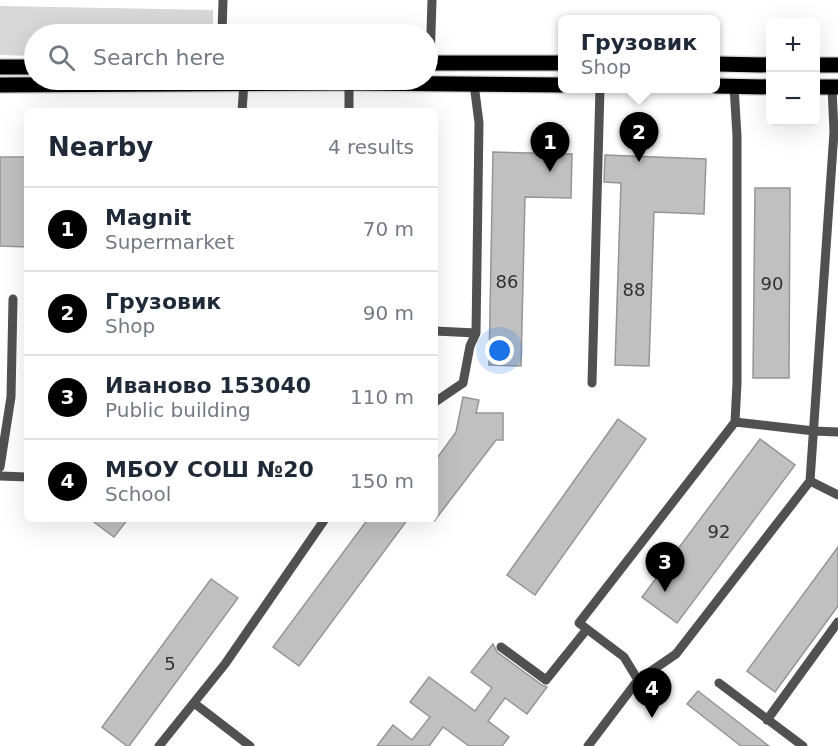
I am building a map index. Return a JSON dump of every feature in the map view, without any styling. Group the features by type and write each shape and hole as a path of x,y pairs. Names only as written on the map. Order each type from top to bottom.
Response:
{"main road":[{"path":"438,63 558,63"},
{"path":"474,84 475,63"},
{"path":"720,64 766,64"},
{"path":"820,65 838,65"},
{"path":"0,67 24,67"},
{"path":"438,83 558,85"},
{"path":"0,85 24,85"},
{"path":"720,86 766,87"}],"lane":[{"path":"222,24 223,0"},
{"path":"431,24 432,0"},
{"path":"438,400 463,383 470,346 476,333 479,123 474,84"},
{"path":"638,680 624,657 579,623 735,422 737,171 734,86"},
{"path":"588,746 638,680 676,654 810,481 834,132 835,87"},
{"path":"242,108 244,90"},
{"path":"349,90 349,108"},
{"path":"592,383 600,93"},
{"path":"0,467 11,397 13,299"},
{"path":"438,331 476,333"},
{"path":"0,396 11,397"},
{"path":"735,422 838,432"},
{"path":"0,476 24,477"},
{"path":"810,481 838,495"},
{"path":"159,746 225,664 323,522"},
{"path":"767,720 838,622"},
{"path":"501,647 546,680 587,629"},
{"path":"719,684 803,746"},
{"path":"194,703 250,746"}],"shaded area":[{"path":"0,6 213,10 213,24 24,24 24,56 0,55"}],"building":[{"path":"493,152 572,154 571,198 525,197 521,366 489,365"},
{"path":"605,155 706,159 704,214 654,212 649,366 615,365 621,183 604,182"},
{"path":"0,157 24,157 24,247 0,246"},
{"path":"755,188 790,188 789,378 753,378"},
{"path":"463,397 479,400 476,413 503,413 503,440 496,440 438,516 438,457 456,432"},
{"path":"618,419 646,439 535,595 507,575"},
{"path":"760,439 795,465 677,623 642,597"},
{"path":"94,522 126,522 114,537"},
{"path":"366,522 406,522 299,666 273,647"},
{"path":"838,547 838,606 775,692 747,671"},
{"path":"211,579 238,598 127,746 102,727"},
{"path":"493,644 497,652 547,687 527,714 505,698 488,721 509,737 502,746 469,746 443,727 429,746 377,746 393,725 412,740 430,717 410,702 429,677 475,711 492,688 471,672"},
{"path":"698,691 769,746 741,746 687,704"}],"place":[{"name":"Грузовик","path":"639,162"},
{"name":"Magnit","path":"550,172"},
{"name":"Иваново 153040","path":"665,592"},
{"name":"МБОУ СОШ №20","path":"652,718"}]}
